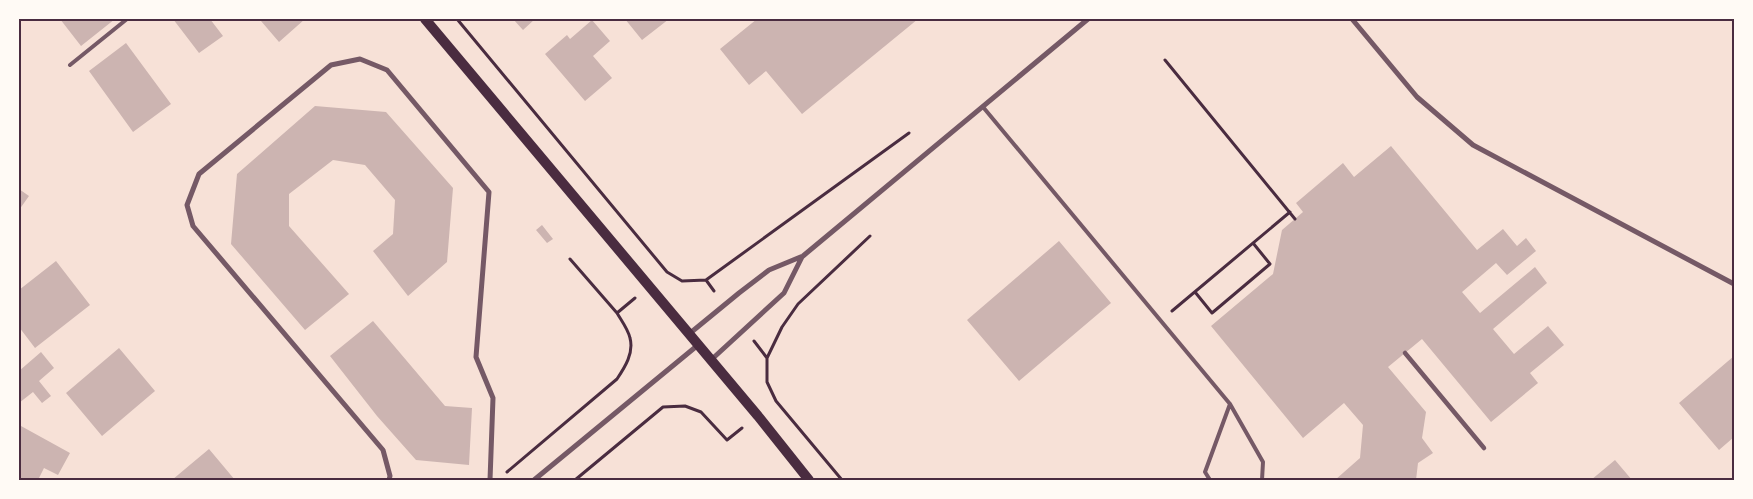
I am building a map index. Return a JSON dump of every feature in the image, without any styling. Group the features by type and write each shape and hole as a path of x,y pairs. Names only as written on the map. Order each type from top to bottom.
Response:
{"main road":[{"path":"425,19 758,416 809,480"}],"street":[{"path":"689,334 769,270 803,256 1088,19"},
{"path":"1352,19 1417,97 1473,145 1734,284"},
{"path":"389,480 390,476 383,450 193,226 187,205 199,174 331,65 360,59 387,70 489,192 476,357 493,398 490,480"},
{"path":"711,360 784,293 803,256"},
{"path":"534,480 698,345"},
{"path":"1405,353 1484,448"}],"lane":[{"path":"70,65 127,19"},
{"path":"983,107 1230,404 1263,462 1262,480"},
{"path":"1210,480 1205,472 1230,404"}],"path":[{"path":"457,19 667,272 682,281 706,280 909,133"},
{"path":"1165,60 1295,219"},
{"path":"1160,321 1290,212"},
{"path":"842,480 776,401 768,382 767,358 782,327 798,304 870,236"},
{"path":"1195,292 1212,313 1270,264 1253,243"},
{"path":"504,474 617,378 626,365 630,350 630,337 616,313 570,259"},
{"path":"616,313 667,272"},
{"path":"706,280 725,305"},
{"path":"745,330 767,358"},
{"path":"575,480 663,407 685,406 701,412 727,440 776,401"}],"building":[{"path":"60,19 115,19 81,46"},
{"path":"173,19 210,19 223,36 199,53"},
{"path":"263,19 305,19 279,42 261,21"},
{"path":"513,19 535,19 523,30"},
{"path":"625,19 669,19 642,40"},
{"path":"757,19 918,19 802,114 766,71 749,85 720,49"},
{"path":"592,20 610,41 593,56 612,78 585,101 545,54 567,35 570,39"},
{"path":"126,43 171,104 133,132 89,71"},
{"path":"315,106 386,112 453,188 447,262 408,296 373,251 393,234 395,200 365,165 333,160 289,194 289,226 349,294 305,330 231,244 237,174"},
{"path":"1391,146 1477,250 1503,229 1517,246 1526,238 1536,251 1507,275 1496,263 1462,292 1480,313 1535,267 1547,283 1493,329 1514,354 1548,326 1564,345 1530,373 1538,383 1491,422 1422,339 1388,367 1426,412 1422,438 1433,453 1418,463 1416,480 1335,480 1360,458 1363,425 1344,403 1303,438 1211,326 1273,274 1282,230 1303,212 1296,203 1343,163 1354,177"},
{"path":"19,189 29,196 19,210"},
{"path":"542,225 553,239 547,243 536,230"},
{"path":"1059,241 1111,303 1019,381 967,320"},
{"path":"56,261 90,305 35,348 19,327 19,290"},
{"path":"373,321 445,406 472,408 469,465 416,460 377,416 330,356"},
{"path":"119,348 155,391 102,436 66,393"},
{"path":"41,352 54,368 39,381 51,396 42,403 33,392 19,403 19,378 21,376 19,371"},
{"path":"1734,356 1734,437 1719,450 1679,403"},
{"path":"21,426 70,453 58,475 44,468 38,480 19,480 19,431"},
{"path":"209,449 235,480 172,480 191,464"},
{"path":"1615,460 1632,480 1591,480"}]}
